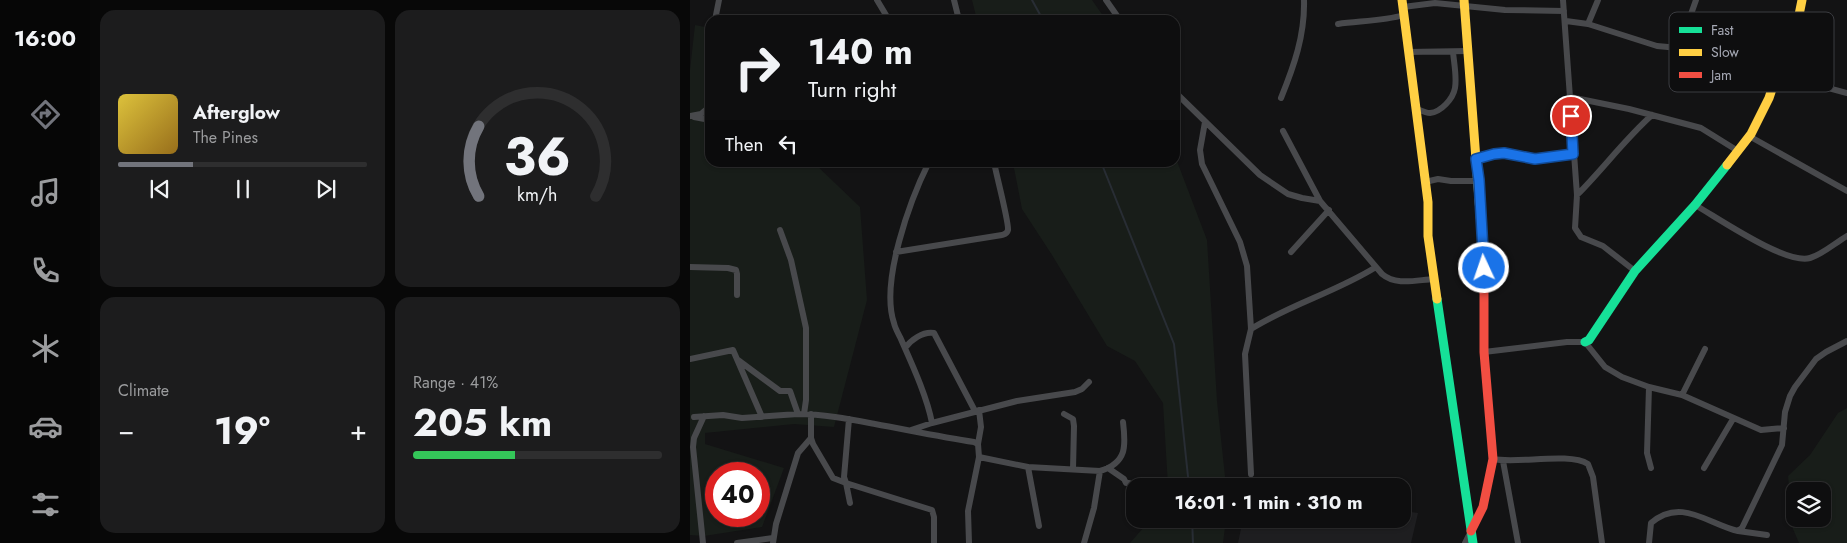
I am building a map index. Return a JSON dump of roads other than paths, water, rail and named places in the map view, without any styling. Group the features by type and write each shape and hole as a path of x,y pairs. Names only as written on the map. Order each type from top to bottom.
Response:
{"street":[{"path":"716,15 719,0"},
{"path":"877,0 886,15"},
{"path":"954,0 958,15"},
{"path":"1106,0 1116,15"},
{"path":"1281,98 1292,71 1303,34 1304,0"},
{"path":"1564,0 1577,195 1575,228 1578,234 1603,246 1635,271"},
{"path":"1588,24 1598,0"},
{"path":"1692,12 1696,0"},
{"path":"1338,24 1362,20 1389,19 1403,8 1435,3 1465,4 1505,10 1564,11"},
{"path":"1464,543 1484,507 1493,459 1484,352 1484,280 1479,180 1465,4"},
{"path":"1403,8 1428,202 1428,236 1473,543"},
{"path":"1566,21 1588,24 1657,46 1669,47"},
{"path":"1408,52 1468,51"},
{"path":"1415,108 1428,113 1433,112 1446,104 1452,97 1455,89 1453,52"},
{"path":"1834,89 1847,93"},
{"path":"1484,352 1567,342 1585,342 1589,340 1635,271 1695,205 1749,136 1766,105 1771,92"},
{"path":"1180,97 1260,175 1274,186 1288,194 1320,201"},
{"path":"1570,97 1630,108 1701,128 1738,151"},
{"path":"692,117 705,111"},
{"path":"1577,195 1652,115"},
{"path":"692,117 705,119"},
{"path":"1205,122 1200,141 1200,156 1215,193 1242,248 1247,266 1251,330 1244,354 1251,474"},
{"path":"1283,131 1320,201 1386,278 1398,282 1434,279"},
{"path":"1749,136 1847,191"},
{"path":"1476,159 1504,153 1535,159 1573,154"},
{"path":"927,167 912,202 896,252 891,312 894,324 921,388 932,423"},
{"path":"896,252 1006,233 1008,229 995,167"},
{"path":"1425,182 1438,179 1451,181 1479,180"},
{"path":"1695,205 1761,244 1795,258 1809,258 1847,236"},
{"path":"1292,252 1329,210"},
{"path":"780,230 791,260 806,328 806,400 804,414"},
{"path":"690,267 736,270 737,295"},
{"path":"1251,330 1290,307 1342,286 1376,267"},
{"path":"905,348 913,339 930,332 934,333 977,410 981,424 978,444 979,456 968,511 969,543"},
{"path":"1738,531 1745,523 1782,445 1785,412 1790,396 1816,359 1847,341"},
{"path":"1585,342 1611,372 1649,387 1682,395 1761,430 1784,428"},
{"path":"1682,395 1705,349"},
{"path":"690,359 731,350 735,352 762,417"},
{"path":"738,360 780,392 790,391 804,414 811,438 833,478 932,510 934,517 934,543"},
{"path":"910,430 977,410 1017,401 1075,392 1082,390 1089,382"},
{"path":"1649,387 1646,453 1651,468"},
{"path":"694,417 723,415 742,418 804,414 849,419 978,444"},
{"path":"1064,414 1073,420 1074,426 1073,469"},
{"path":"703,543 693,447 694,438 704,416"},
{"path":"849,419 844,477 850,503"},
{"path":"1704,468 1733,419"},
{"path":"979,456 1028,467 1100,471 1116,464 1124,452 1123,422"},
{"path":"737,543 773,540 787,485 798,453 811,438"},
{"path":"1493,459 1503,461 1564,460 1581,461 1588,464 1593,477 1602,543"},
{"path":"1503,461 1518,543"},
{"path":"1028,467 1039,526"},
{"path":"1108,468 1124,479 1126,483"},
{"path":"1084,543 1094,508 1100,471"},
{"path":"1649,543 1651,523 1661,516 1671,513 1690,512 1738,531 1766,535"}],"waterway":[{"path":"1032,0 1040,15"},
{"path":"1103,167 1174,344 1188,478"},
{"path":"1192,528 1193,543"}]}
